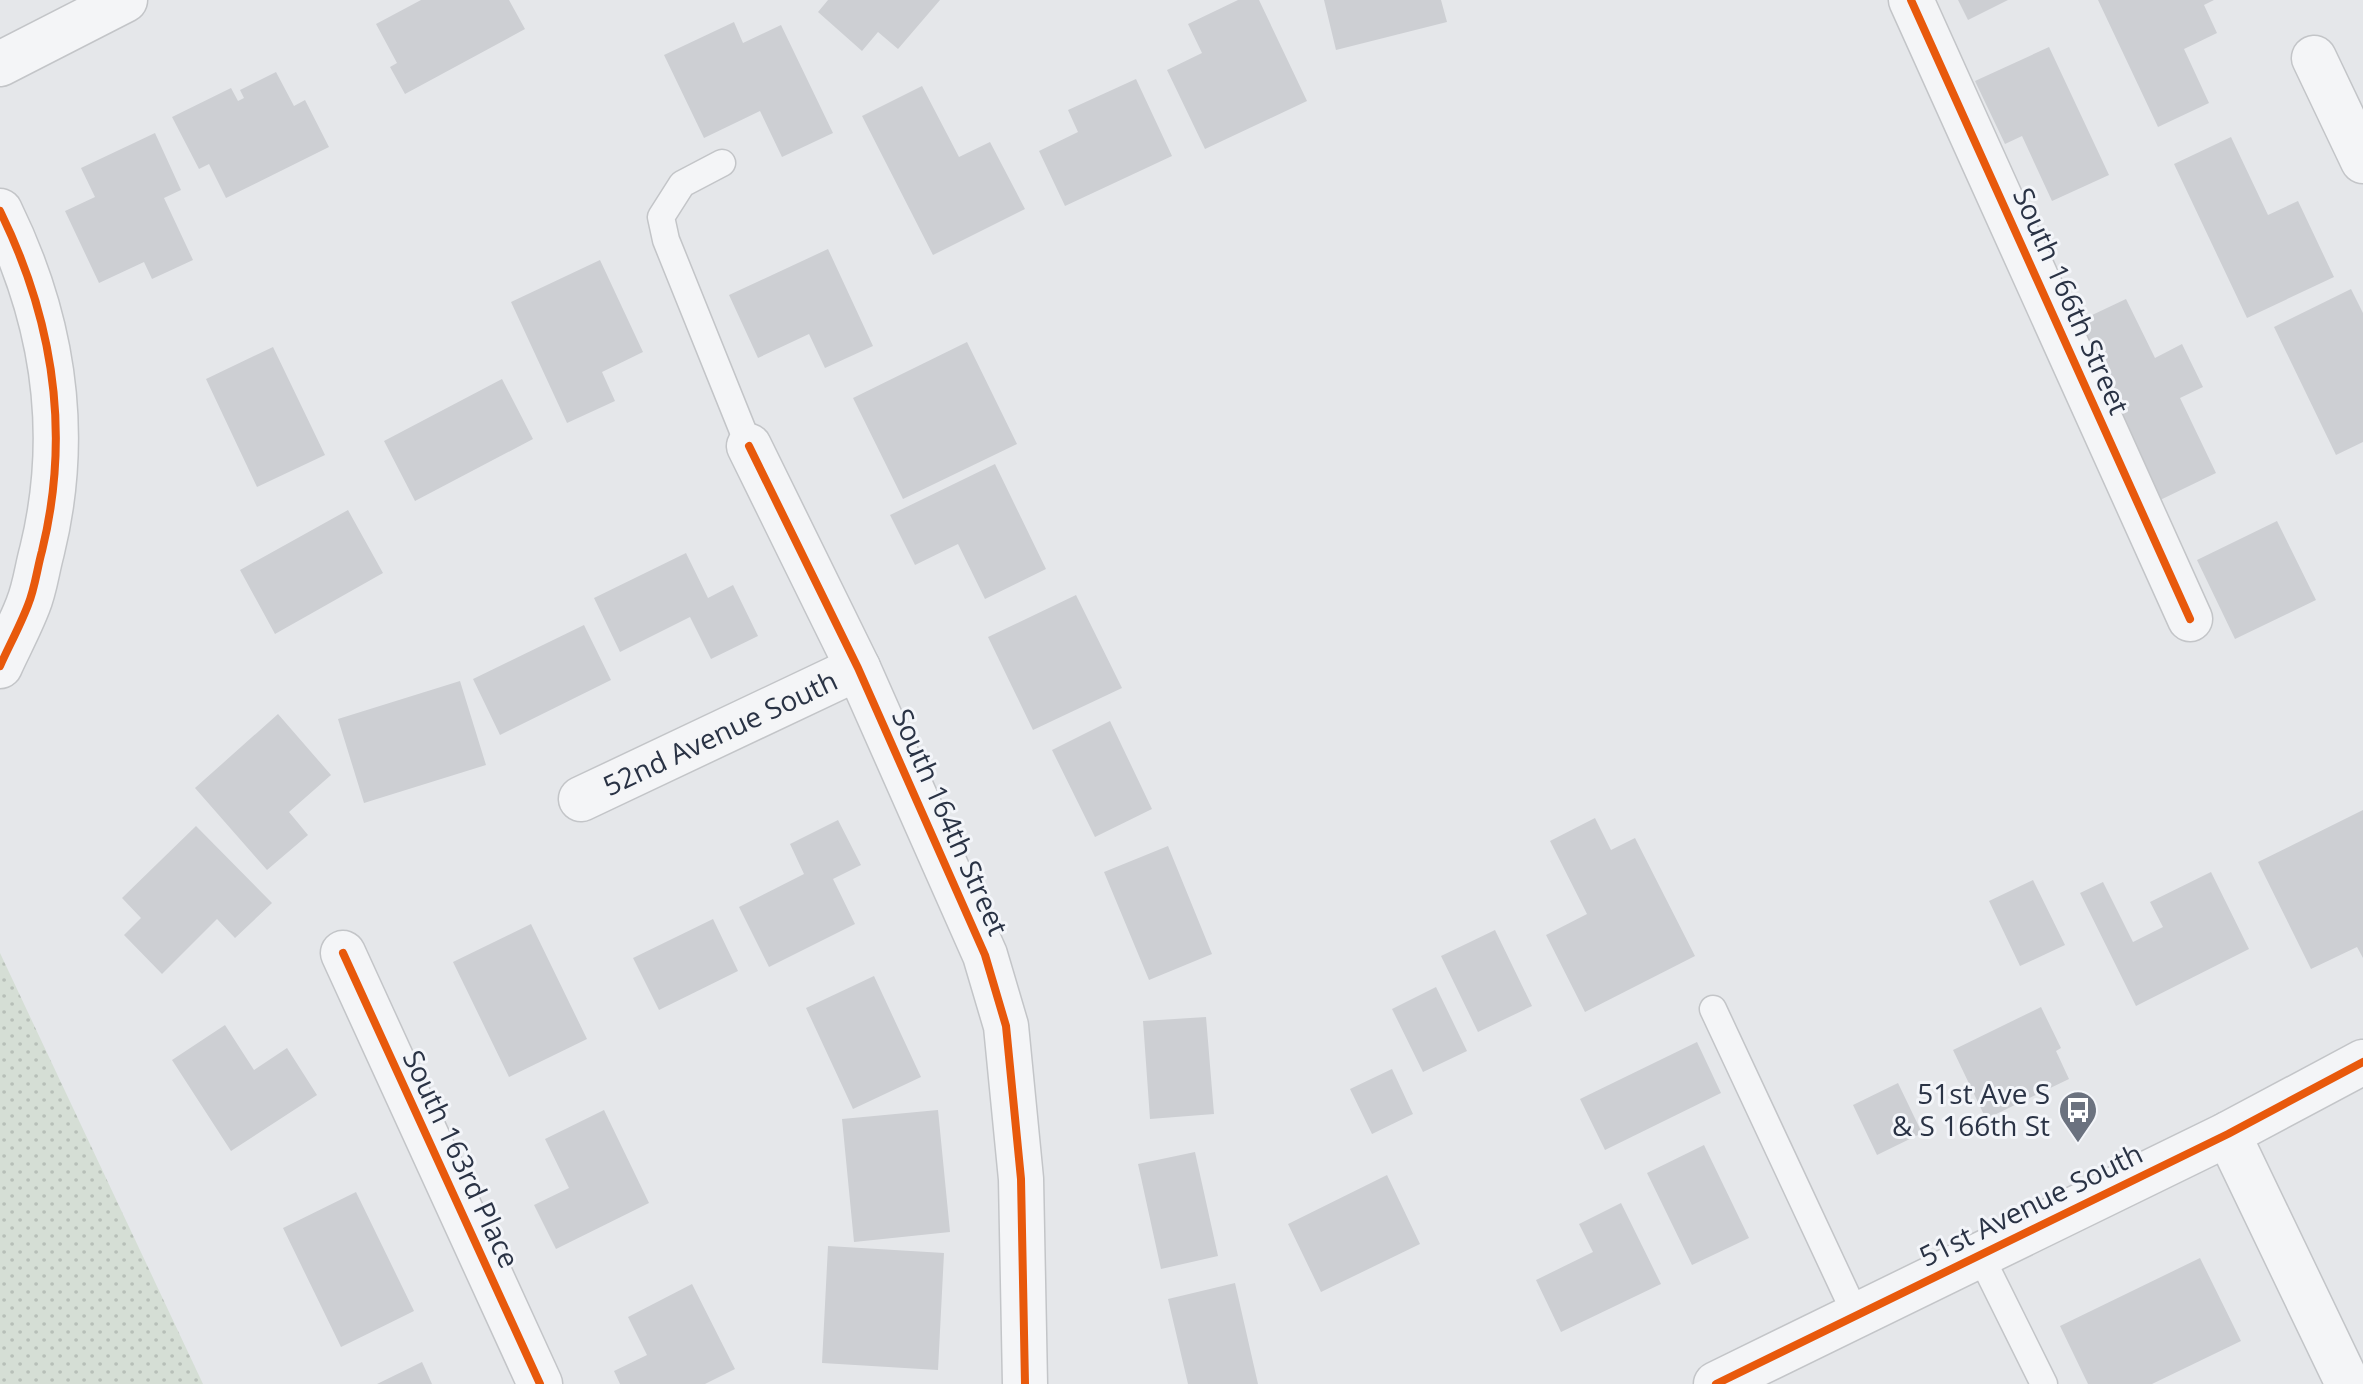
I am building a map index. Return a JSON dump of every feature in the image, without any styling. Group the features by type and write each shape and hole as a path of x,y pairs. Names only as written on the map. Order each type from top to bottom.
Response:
{"street":[{"path":"0,64 125,0"},
{"name":"South 166th Street","path":"1911,0 2190,619"},
{"path":"2314,58 2363,161"},
{"path":"0,211 26,264 38,306 57,410 50,518 29,602 0,666"},
{"name":"South 164th Street","path":"749,446 858,668 985,955 1006,1026 1021,1179 1025,1384"},
{"name":"52nd Avenue South","path":"581,799 858,668"},
{"name":"South 163rd Place","path":"343,953 540,1384"},
{"name":"51st Avenue South","path":"1716,1384 2228,1134 2363,1062"},
{"path":"2228,1134 2348,1384"}],"lane":[{"path":"722,163 682,184 661,217 666,240 749,446"},
{"path":"1713,1009 1856,1315"},
{"path":"1980,1255 2044,1384"}],"shaded area":[{"path":"0,953 203,1384 0,1384"}],"building":[{"path":"421,0 509,0 525,29 405,94 390,67 397,63 376,24"},
{"path":"828,0 940,0 898,49 878,32 862,51 818,12"},
{"path":"1238,0 1259,0 1307,101 1205,149 1167,70 1202,53 1188,24"},
{"path":"1324,0 1441,0 1447,22 1336,50"},
{"path":"1958,0 2008,0 1968,20"},
{"path":"2098,0 2214,0 2204,5 2217,33 2184,49 2209,103 2158,127"},
{"path":"734,22 743,43 781,25 833,133 782,157 760,111 704,138 664,55"},
{"path":"2049,47 2109,175 2052,201 2022,136 2005,144 1975,81"},
{"path":"276,72 294,106 305,100 329,147 226,198 209,164 199,169 172,117 231,88 238,101 244,98 240,90"},
{"path":"1136,79 1172,156 1065,206 1039,151 1078,132 1068,110"},
{"path":"922,86 959,157 990,142 1025,209 933,255 862,116"},
{"path":"155,133 181,190 164,198 193,260 152,279 144,262 99,283 65,211 95,197 81,168"},
{"path":"2231,137 2268,215 2298,201 2334,277 2247,318 2174,164"},
{"path":"828,249 873,346 825,368 809,334 758,358 729,295"},
{"path":"600,260 643,352 602,372 615,401 567,423 511,302"},
{"path":"2351,289 2363,313 2363,442 2336,455 2274,327"},
{"path":"2126,299 2155,358 2182,344 2203,387 2180,398 2216,473 2156,502 2071,325"},
{"path":"967,342 1017,444 903,499 853,398"},
{"path":"273,347 325,455 257,487 206,379"},
{"path":"502,379 533,439 415,501 384,441"},
{"path":"995,464 1046,569 985,599 958,544 915,565 890,515"},
{"path":"348,510 383,573 275,634 240,570"},
{"path":"2277,521 2316,600 2235,639 2197,560"},
{"path":"686,553 708,598 733,585 758,636 711,659 690,617 620,652 594,598"},
{"path":"1076,595 1122,688 1033,730 988,637"},
{"path":"584,625 611,680 500,735 473,679"},
{"path":"460,681 486,765 364,803 338,719"},
{"path":"278,714 331,775 289,812 308,835 267,870 195,788"},
{"path":"1110,721 1152,809 1095,837 1052,750"},
{"path":"2363,810 2363,958 2357,947 2311,969 2258,862"},
{"path":"1595,818 1611,850 1635,838 1695,956 1585,1012 1546,935 1587,914 1550,841"},
{"path":"838,820 861,865 833,879 855,924 769,967 739,907 804,874 790,844"},
{"path":"196,826 272,903 235,938 217,919 162,974 124,935 141,918 122,898"},
{"path":"1168,846 1212,954 1149,980 1104,872"},
{"path":"2211,872 2249,949 2136,1006 2080,893 2103,882 2133,942 2163,927 2150,902"},
{"path":"2033,880 2065,945 2020,966 1989,901"},
{"path":"713,919 738,971 659,1010 633,958"},
{"path":"531,924 587,1039 509,1077 453,962"},
{"path":"1495,930 1532,1006 1478,1032 1441,956"},
{"path":"874,976 921,1077 853,1109 806,1008"},
{"path":"1436,987 1467,1051 1423,1072 1392,1009"},
{"path":"2041,1007 2061,1048 2056,1051 2069,1079 1986,1119 1953,1050"},
{"path":"1206,1017 1214,1114 1150,1119 1143,1021"},
{"path":"225,1025 254,1070 287,1048 317,1095 231,1151 172,1060"},
{"path":"1697,1042 1721,1093 1605,1150 1580,1099"},
{"path":"1392,1069 1413,1114 1372,1134 1350,1089"},
{"path":"1898,1083 1922,1133 1877,1155 1853,1105"},
{"path":"604,1110 649,1203 556,1249 534,1205 569,1188 545,1139"},
{"path":"938,1110 950,1232 854,1242 842,1119"},
{"path":"1704,1145 1749,1238 1692,1265 1647,1173"},
{"path":"1195,1152 1218,1256 1161,1269 1138,1164"},
{"path":"1387,1175 1420,1244 1321,1292 1288,1224"},
{"path":"356,1192 414,1311 341,1347 283,1228"},
{"path":"1621,1203 1661,1284 1561,1332 1536,1280 1593,1252 1579,1224"},
{"path":"828,1246 944,1253 938,1370 822,1363"},
{"path":"2200,1258 2241,1341 2152,1384 2088,1384 2060,1326"},
{"path":"1235,1283 1258,1384 1188,1384 1168,1299"},
{"path":"692,1284 735,1369 705,1384 620,1384 614,1371 647,1355 628,1317"},
{"path":"422,1362 432,1384 377,1384"}],"cycle path":[{"path":"1911,0 2190,619"},
{"path":"0,211 33,293 52,377 55,420 51,507 42,551 22,621 0,666"},
{"path":"749,446 858,668 985,955 1006,1026 1021,1179 1025,1384"},
{"path":"343,953 540,1384"},
{"path":"1716,1384 2228,1134 2363,1062"}],"place":[{"name":"51st Ave S & S 166th St","path":"2078,1144"}]}
